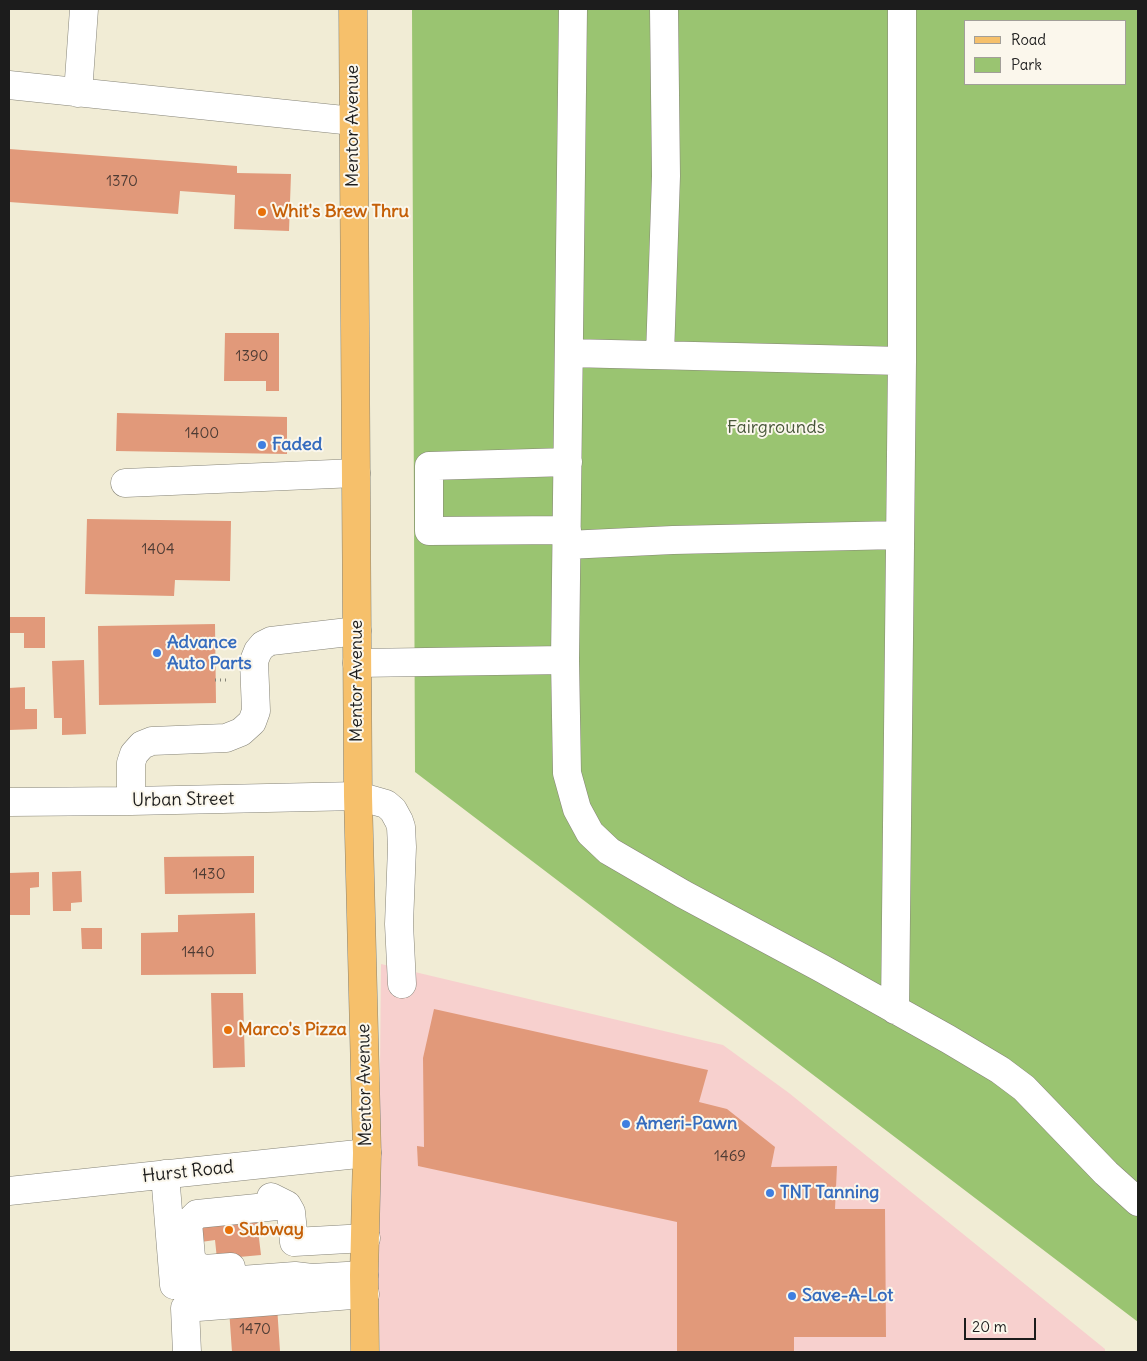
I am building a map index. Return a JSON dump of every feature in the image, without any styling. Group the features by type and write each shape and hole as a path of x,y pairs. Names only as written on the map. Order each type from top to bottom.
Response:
{"main road":[{"name":"Mentor Avenue","path":"352,9 358,796 367,1153 366,1238 360,1352"}],"street":[{"path":"78,93 84,9"},
{"path":"573,9 565,660 567,773 577,809 590,833 609,851 683,894 948,1039 985,1061 1024,1088 1106,1173 1138,1202"},
{"path":"660,355 666,176 664,9"},
{"path":"895,1010 902,361 902,9"},
{"path":"9,86 353,121"},
{"path":"569,353 902,361"},
{"path":"568,462 429,466 429,531 673,540 900,535"},
{"path":"124,483 356,473"},
{"path":"131,801 131,763 134,754 142,745 152,741 226,738 242,732 252,722 256,711 254,660 263,645 271,641 357,631"},
{"path":"357,663 565,660"},
{"name":"Urban Street","path":"9,802 358,796 386,804 393,810 400,821 402,847 399,924 402,984"},
{"path":"361,917 399,924"},
{"name":"Hurst Road","path":"9,1191 367,1153"},
{"path":"165,1174 174,1285 295,1276 364,1284"},
{"path":"168,1207 270,1196 287,1205 292,1212 295,1276"},
{"path":"287,1205 196,1214 188,1223 191,1257 196,1265 204,1269 246,1266 261,1271 284,1269 295,1276"},
{"path":"294,1242 366,1238"},
{"path":"187,1352 185,1308 364,1284"}],"shaded area":[{"path":"381,964 723,1045 789,1093 1105,1349 1105,1352 380,1352 378,1288"}],"green space":[{"name":"Fairgrounds","path":"412,9 1138,9 1138,1322 415,772"}],"building":[{"path":"9,149 237,166 237,173 291,174 289,231 234,229 235,195 180,191 178,214 9,202"},
{"path":"225,333 279,333 279,391 266,391 266,381 224,381"},
{"path":"117,413 287,417 287,454 116,451"},
{"path":"87,519 231,521 230,581 175,580 174,596 85,594"},
{"path":"9,617 45,617 45,648 24,648 24,633 9,633"},
{"name":"Advance Auto Parts","path":"215,624 216,703 99,705 98,626"},
{"path":"84,660 86,734 62,735 62,718 54,718 52,661"},
{"path":"25,687 25,709 37,709 37,729 9,730 9,688"},
{"path":"254,856 254,893 165,894 164,857"},
{"path":"81,871 82,902 71,903 71,911 53,911 52,872"},
{"path":"39,872 39,887 30,888 30,915 9,915 9,873"},
{"path":"255,913 256,974 141,975 141,933 178,932 178,915"},
{"path":"81,928 102,928 102,949 82,949"},
{"name":"Marco's Pizza","path":"211,993 243,993 245,1067 213,1068"},
{"path":"434,1009 708,1070 699,1102 727,1109 775,1147 771,1167 837,1166 835,1209 885,1209 886,1337 794,1337 794,1352 677,1352 677,1222 418,1166 417,1146 424,1147 423,1058"},
{"name":"Subway","path":"256,1213 261,1255 217,1259 215,1240 201,1242 198,1221"},
{"path":"277,1306 280,1351 232,1352 229,1309"}],"place":[{"name":"Whit's Brew Thru","path":"262,212"},
{"name":"Faded","path":"262,445"},
{"name":"Advance Auto Parts","path":"157,653"},
{"name":"Marco's Pizza","path":"228,1030"},
{"name":"Ameri-Pawn","path":"626,1124"},
{"name":"TNT Tanning","path":"770,1193"},
{"name":"Subway","path":"229,1230"},
{"name":"Save-A-Lot","path":"792,1296"}]}
